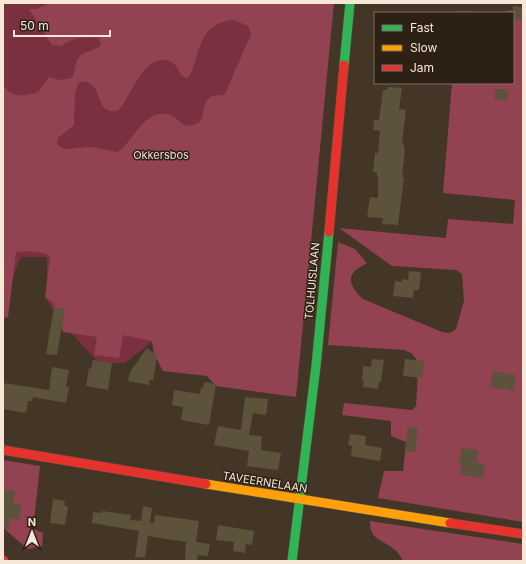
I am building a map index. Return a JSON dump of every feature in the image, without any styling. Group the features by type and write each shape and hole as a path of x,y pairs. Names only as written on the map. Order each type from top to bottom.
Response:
{"street":[{"name":"TOLHUISLAAN","path":"292,561 298,500 316,366 350,3"},
{"name":"TAVEERNELAAN","path":"3,450 298,500 523,534"}],"green space":[{"name":"Okkersbos","path":"3,3 325,3 178,363 152,342 125,363 99,363 60,321 47,300 47,257 21,257 3,300"},
{"name":"Okkersbos","path":"50,3 334,3 296,397 216,386 207,376 163,371 154,354 152,341 123,335 119,358 94,355 97,337 63,332 53,303 45,297 50,256 42,253 29,251 16,252 8,317 3,318 3,85 10,93 19,95 28,95 38,92 49,77 60,80 72,78 79,57 101,45 99,38 88,37 75,39 61,46 52,45 29,9 36,9","holes":["234,20 248,26 251,34 225,94 212,96 208,99 205,104 202,119 199,122 187,126 174,117 166,114 158,114 144,122 117,152 91,147 65,149 60,147 57,143 58,138 74,125 75,93 79,82 88,83 93,86 97,91 104,108 110,111 118,111 139,77 153,63 161,60 173,62 183,77 189,77 199,48 207,32 222,22"]},
{"path":"523,8 523,522 378,498 384,471 403,471 406,442 391,436 391,421 342,415 344,403 412,410 416,406 418,371 417,360 411,353 404,350 328,345 338,242 355,249 367,263 358,268 351,277 352,286 363,299 442,332 450,333 456,329 464,301 462,274 456,270 392,266 339,228 446,238 448,219 513,224 515,200 443,193 452,84 514,84 514,12 505,12"},
{"path":"457,11 478,12 457,12"},
{"path":"3,460 40,466 33,529 43,533 42,546 28,549 3,528"},
{"path":"370,521 523,544 523,561 403,561 399,554 373,535"}],"building":[{"path":"513,6 523,7 523,20 514,19"},
{"path":"388,87 402,88 399,109 406,110 402,143 404,144 405,150 402,177 404,177 398,225 382,224 383,218 367,217 370,197 378,198 378,176 377,173 373,172 375,153 378,153 380,131 373,130 374,120 379,120 383,90 387,90"},
{"path":"495,89 508,90 507,101 494,99"},
{"path":"409,271 421,272 419,290 414,290 413,298 393,296 395,281 402,282 402,279 408,280"},
{"path":"54,307 65,309 57,355 46,354"},
{"path":"147,348 157,356 153,381 149,380 149,385 128,381 130,372"},
{"path":"372,359 384,360 381,382 379,382 378,389 363,387 363,366 371,367"},
{"path":"405,359 424,361 422,378 403,376"},
{"path":"93,360 112,363 108,390 86,386 89,368 91,369"},
{"path":"52,367 69,370 66,387 69,387 66,403 33,397 32,401 28,401 26,413 3,409 3,383 49,390"},
{"path":"493,371 516,375 513,391 490,387"},
{"path":"205,382 216,384 209,425 181,420 183,407 172,405 174,390 200,394 201,388 203,388"},
{"path":"245,397 268,399 266,415 253,413 249,435 262,436 261,450 281,453 278,470 247,466 249,451 214,445 218,426 241,430"},
{"path":"408,427 418,428 415,452 405,451"},
{"path":"350,434 366,436 365,445 382,448 380,461 351,456 352,446 348,445"},
{"path":"462,448 478,450 476,462 485,464 483,478 460,475 462,464 459,463"},
{"path":"3,489 15,491 13,503 22,504 19,520 10,518 8,530 3,529"},
{"path":"53,499 65,501 64,505 68,507 65,525 50,523"},
{"path":"143,506 152,508 150,523 154,523 155,515 199,521 196,542 210,544 208,556 198,555 197,561 185,561 186,542 148,536 145,558 135,557 139,531 92,523 93,512 101,513 102,511 131,515 130,520 141,521"},
{"path":"218,525 254,531 252,545 246,544 245,553 233,551 234,542 216,540"}],"traffic: fast":[{"path":"344,65 350,3"},
{"path":"292,561 316,366 329,232"}],"traffic: slow":[{"path":"206,484 450,523"}],"traffic: jam":[{"path":"329,232 344,65"},
{"path":"3,450 206,484"},
{"path":"450,523 523,534"}]}
